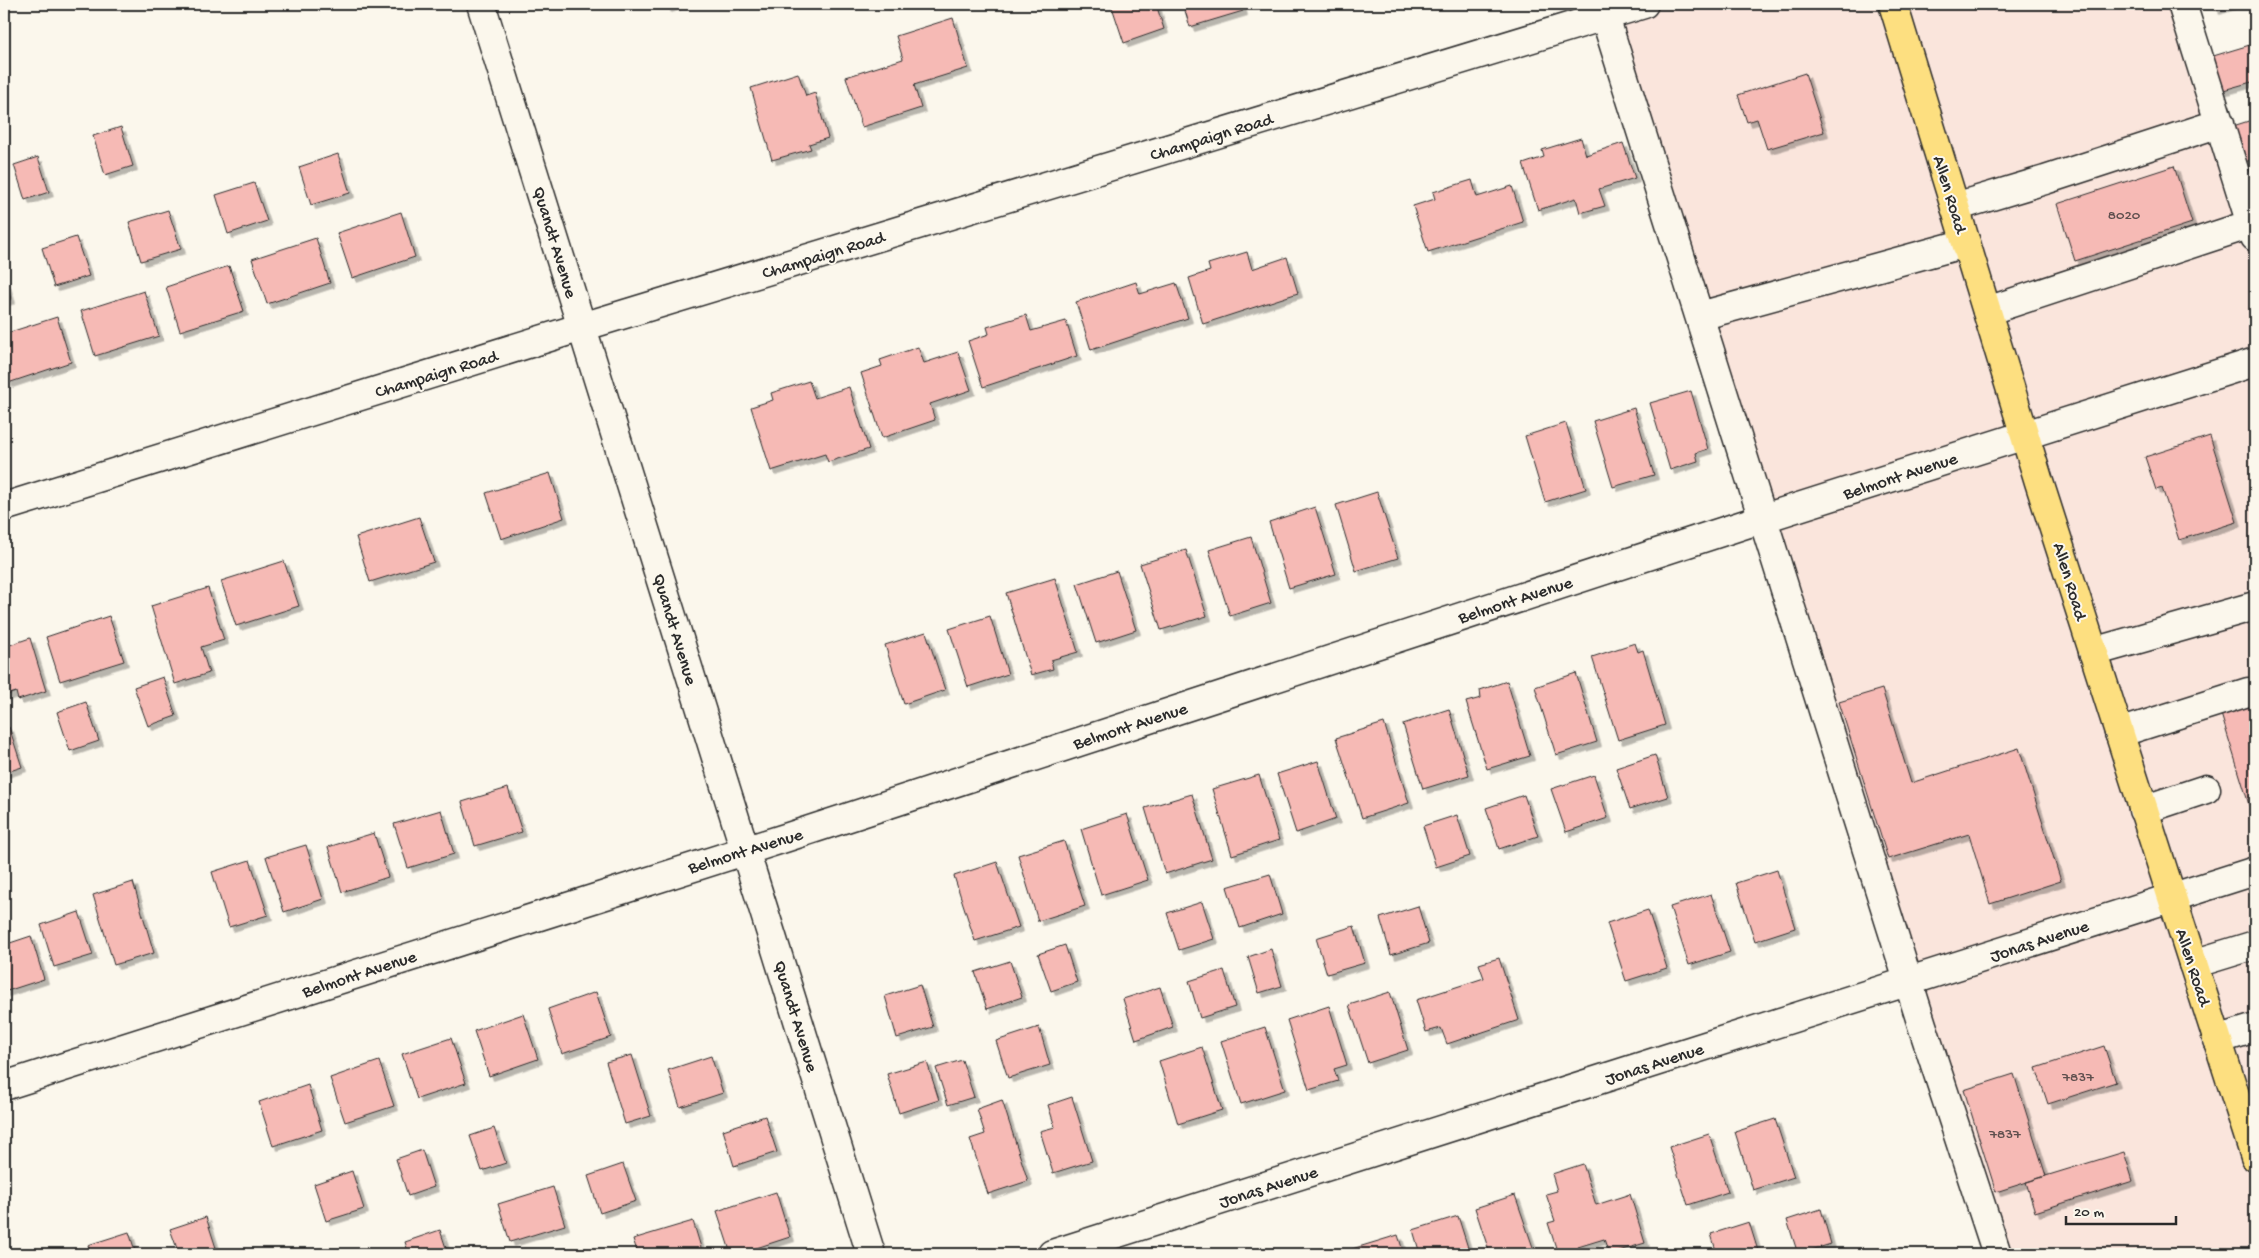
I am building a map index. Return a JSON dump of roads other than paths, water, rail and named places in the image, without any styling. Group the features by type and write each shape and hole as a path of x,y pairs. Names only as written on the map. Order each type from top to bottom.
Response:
{"main road":[{"name":"Allen Road","path":"1893,4 2024,434 2255,1156"}],"street":[{"name":"Quandt Avenue","path":"481,4 871,1254"},
{"name":"Champaign Road","path":"4,507 1603,10 1644,4"},
{"path":"1988,311 2253,230 2182,4"},
{"path":"1603,10 1909,982 1997,1254"},
{"path":"1955,206 2045,180 2220,123"},
{"path":"1700,316 1966,244"},
{"name":"Belmont Avenue","path":"4,1086 744,850 2024,434 2255,362"},
{"path":"2093,652 2255,606"},
{"path":"2119,733 2248,692"},
{"path":"2143,810 2206,790"},
{"name":"Jonas Avenue","path":"1052,1254 2173,899 2255,871"},
{"path":"2193,964 2255,945"},
{"path":"2217,1040 2255,1028"}]}
